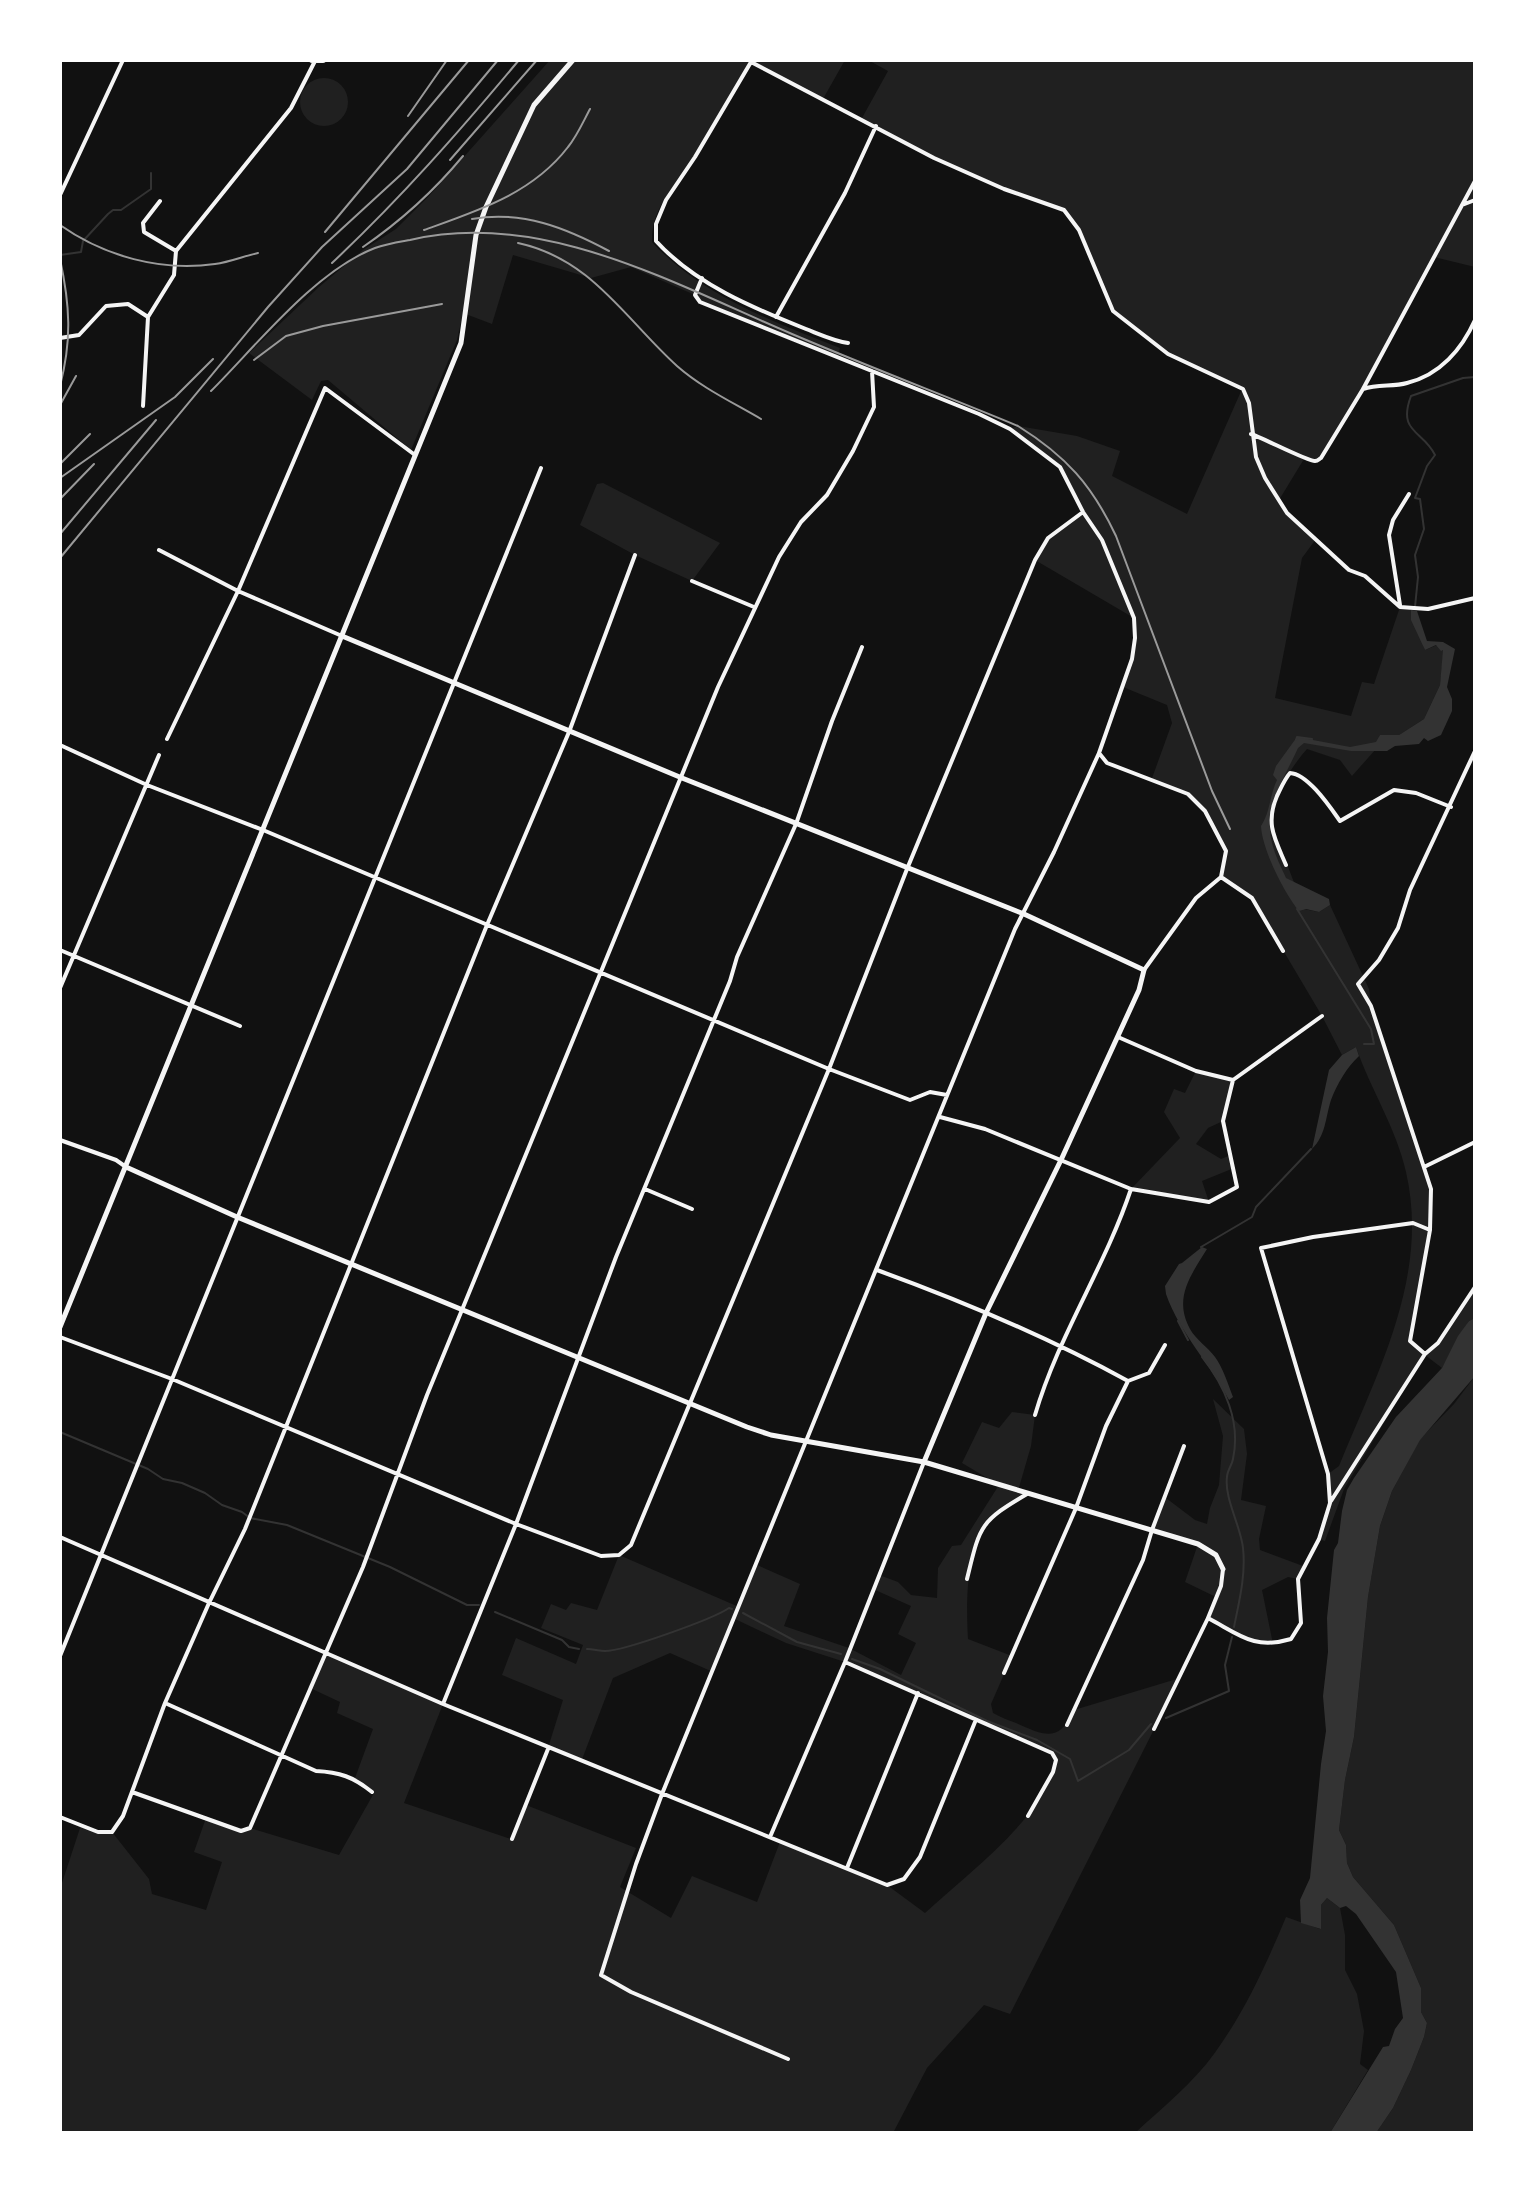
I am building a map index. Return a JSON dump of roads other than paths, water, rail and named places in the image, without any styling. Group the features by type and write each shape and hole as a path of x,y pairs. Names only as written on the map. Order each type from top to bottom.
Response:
{"main road":[{"path":"314,60 323,60"}],"street":[{"path":"60,195 123,60"},
{"path":"143,406 148,317 174,275 176,251 291,108 314,60"},
{"path":"60,1327 461,343 476,235 486,207 534,105 573,60"},
{"path":"848,343 776,317 702,278 668,254 656,241 656,224 666,200 751,61 959,170 1064,210 1079,230 1113,311 1168,354 1243,389 1249,403 1251,434 1265,478 1287,513 1349,570 1365,576 1400,607 1428,609 1475,598"},
{"path":"776,317 845,193 876,126"},
{"path":"1251,434 1304,459 1317,461 1321,458 1363,389 1475,181"},
{"path":"1462,205 1475,200"},
{"path":"160,201 143,223 144,232 176,251"},
{"path":"702,278 695,295 700,302 1010,429 1060,467 1083,512 1102,540 1134,618 1135,638 1132,659 1099,753 1015,929 662,1794 601,1975 631,1992 788,2059"},
{"path":"60,338 79,335 106,306 128,304 148,317"},
{"path":"1363,389 1405,384 1434,370 1448,361 1466,340 1475,320"},
{"path":"132,1792 241,1831 250,1828 364,1565 462,1309 718,687 779,557 801,522 827,495 853,451 874,407 872,371"},
{"path":"167,739 238,591 325,388 415,455"},
{"path":"60,1656 541,468"},
{"path":"1400,607 1389,535 1393,520 1409,494"},
{"path":"60,1337 172,1379 516,1524 601,1556 619,1555 631,1545 691,1403 1035,560 1048,538 1083,512"},
{"path":"159,550 238,591 342,636 569,732 1024,914 1144,970"},
{"path":"60,1817 98,1832 112,1832 123,1816 165,1703 252,1513 487,925 569,732 635,555"},
{"path":"692,581 754,607"},
{"path":"443,1704 737,957 796,824 862,647"},
{"path":"60,745 147,785 263,830 829,1069 910,1100 930,1092 947,1095"},
{"path":"1425,1354 1410,1341 1430,1230 1431,1189 1371,1006 1358,984 1379,960 1398,928 1410,890 1475,751"},
{"path":"770,1837 845,1662 986,1313 1118,1037 1139,990 1144,970 1196,898 1221,877 1226,851 1205,811 1188,794 1107,763 1099,753"},
{"path":"60,988 159,755"},
{"path":"1286,865 1270,819 1280,789 1290,773 1298,774 1323,798 1340,821 1394,790 1416,793 1451,807"},
{"path":"1221,877 1252,898 1283,951"},
{"path":"60,950 240,1026"},
{"path":"940,1117 985,1129 1131,1189 1209,1202 1237,1187 1223,1121 1233,1080 1322,1016"},
{"path":"1118,1037 1196,1071 1233,1080"},
{"path":"60,1140 116,1160 237,1217 747,1427 808,1442 924,1462 1198,1544 1216,1555 1223,1569 1221,1586 1154,1729"},
{"path":"1424,1167 1475,1142"},
{"path":"645,1189 692,1209"},
{"path":"1035,1415 1060,1344 1122,1217 1131,1189"},
{"path":"1330,1503 1328,1474 1261,1248 1313,1237 1413,1223 1430,1230"},
{"path":"877,1270 966,1302 1060,1344 1128,1381"},
{"path":"1208,1618 1251,1641 1273,1644 1291,1639 1301,1623 1298,1579 1319,1539 1330,1503 1425,1354 1438,1343 1475,1287"},
{"path":"1004,1673 1076,1508 1106,1426 1128,1381 1149,1373 1165,1345"},
{"path":"1067,1725 1143,1560 1184,1446"},
{"path":"967,1579 983,1526 993,1514 1027,1494"},
{"path":"60,1537 443,1704 887,1885 904,1879 920,1857 975,1722"},
{"path":"845,1662 918,1693 975,1722 1052,1753 1056,1760 1053,1772 1028,1816"},
{"path":"847,1868 918,1693"},
{"path":"165,1703 316,1771 355,1778 372,1792"},
{"path":"512,1839 548,1748"}],"waterway":[{"path":"60,255 81,252 83,241 108,214 121,210 151,189 151,173"},
{"path":"1415,607 1418,577 1415,555 1424,529 1420,499 1415,498 1427,466 1435,455 1409,424 1407,417 1411,396 1463,378 1475,377"},
{"path":"1296,740 1297,737 1312,739"},
{"path":"1297,909 1371,1029 1374,1044 1364,1044"},
{"path":"1201,1247 1252,1217 1256,1207 1311,1149"},
{"path":"1178,1321 1188,1340"},
{"path":"1202,1357 1224,1392 1235,1432 1227,1485 1242,1540 1244,1568 1234,1627"},
{"path":"60,1432 148,1469 163,1479 205,1493 250,1518 287,1525 390,1567 467,1605 479,1605"},
{"path":"587,1649 605,1651 630,1646 732,1609"},
{"path":"495,1612 579,1649"},
{"path":"743,1613 797,1642 841,1654"},
{"path":"1166,1718 1229,1691 1225,1665 1232,1637"},
{"path":"852,1659 880,1669 987,1721 1037,1740 1070,1759 1078,1781 1129,1750 1151,1724"}],"railway":[{"path":"408,116 447,60"},
{"path":"325,232 469,60"},
{"path":"60,558 268,307 322,247 407,169 498,60"},
{"path":"332,263 429,164 519,60"},
{"path":"450,160 537,60"},
{"path":"424,230 502,199 538,177 568,147 590,109"},
{"path":"363,247 416,205 463,156"},
{"path":"472,219 526,219 560,228 609,251"},
{"path":"60,225 114,253 174,266 215,264 258,253"},
{"path":"211,391 287,311 330,274 353,259 379,247 410,240 460,233 509,235 558,243 654,274 820,346 1018,426 1076,473 1107,518 1212,791 1230,829"},
{"path":"518,243 567,262 606,293 677,366 761,419"},
{"path":"60,259 68,322 60,386"},
{"path":"254,360 286,336 442,304"},
{"path":"60,478 175,397 213,359"},
{"path":"60,405 76,376"},
{"path":"60,534 156,420"},
{"path":"60,464 90,434"},
{"path":"60,499 94,464"}]}
